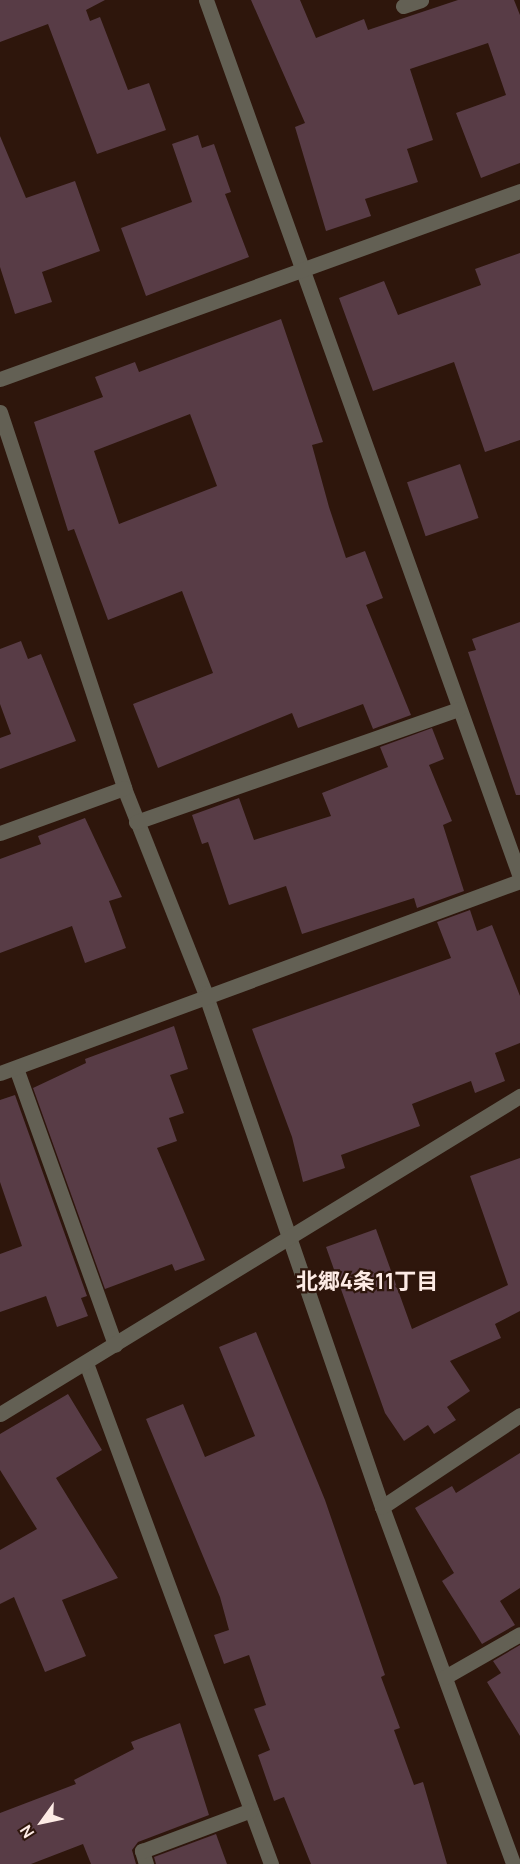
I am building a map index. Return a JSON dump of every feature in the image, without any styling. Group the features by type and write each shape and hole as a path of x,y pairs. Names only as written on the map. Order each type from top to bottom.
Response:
{"street":[{"path":"0,1073 205,993 520,879 206,0"},
{"path":"403,6 421,0"},
{"path":"0,379 520,191"},
{"path":"0,412 136,822 205,993 382,1508 513,1864"},
{"path":"136,822 458,710"},
{"path":"0,833 124,788"},
{"path":"16,1068 115,1345"},
{"path":"0,1414 115,1345 287,1235 520,1096"},
{"path":"86,1363 271,1864"},
{"path":"382,1508 520,1415"},
{"path":"444,1677 520,1634"},
{"path":"147,1864 142,1851 251,1810"}],"building":[{"path":"0,0 105,0 86,10 90,21 100,17 128,90 149,83 166,130 97,154 48,24 0,42"},
{"path":"251,0 300,0 316,38 364,19 368,30 458,0 514,0 520,15 520,163 481,178 456,113 506,95 488,43 410,69 433,140 407,149 418,182 365,199 371,216 326,231 295,127 305,123"},
{"path":"198,135 202,148 214,144 231,192 225,194 249,257 146,296 121,228 192,202 172,144"},
{"path":"0,136 26,198 75,181 100,251 42,272 52,302 15,314 0,267"},
{"path":"520,253 520,440 485,452 454,362 373,391 339,298 384,281 398,315 481,285 475,269"},
{"path":"281,319 323,442 312,445 329,507 346,558 365,551 383,598 366,605 411,715 373,729 363,704 298,728 292,713 158,768 133,704 213,673 182,591 108,620 74,529 68,531 34,422 103,397 95,377 135,362 139,372","holes":["190,414 217,486 119,524 94,451"]},
{"path":"460,464 479,518 426,536 407,482"},
{"path":"520,622 520,795 516,795 468,652 476,650 472,639"},
{"path":"21,641 28,659 41,654 76,741 0,769 0,738 11,734 0,704 0,649"},
{"path":"432,728 444,759 429,765 452,821 443,825 464,891 417,908 414,898 302,934 286,886 229,905 208,842 202,844 192,815 239,798 254,840 331,816 322,793 388,767 380,747"},
{"path":"85,818 122,897 109,901 126,948 85,963 72,926 0,953 0,859 41,844 38,836"},
{"path":"470,910 477,931 492,925 520,996 520,1043 495,1053 505,1081 475,1093 471,1081 412,1104 420,1126 341,1155 345,1168 303,1182 292,1137 252,1029 451,958 437,922"},
{"path":"174,1026 188,1069 170,1075 184,1113 169,1118 177,1141 157,1148 205,1260 175,1271 172,1264 105,1289 33,1088 86,1063 85,1059"},
{"path":"15,1095 87,1296 81,1298 88,1316 57,1327 46,1296 0,1312 0,1254 22,1246 0,1182 0,1100"},
{"path":"520,1158 520,1311 495,1324 501,1338 450,1361 470,1391 447,1407 456,1420 434,1434 428,1425 404,1441 385,1413 326,1247 376,1229 412,1329 508,1285 470,1176"},
{"path":"256,1332 325,1500 385,1675 381,1677 400,1728 394,1730 414,1785 423,1782 447,1864 311,1864 284,1797 274,1801 258,1755 270,1750 254,1709 266,1705 249,1655 224,1664 214,1635 229,1630 220,1597 146,1419 183,1404 205,1457 255,1436 219,1347"},
{"path":"68,1394 102,1450 56,1478 118,1578 62,1600 86,1656 45,1672 14,1597 0,1604 0,1550 37,1529 0,1470 0,1434"},
{"path":"520,1453 520,1588 500,1601 515,1625 482,1644 442,1581 454,1573 415,1508 452,1486 456,1493"},
{"path":"520,1645 520,1736 487,1682 501,1673 493,1661"},
{"path":"180,1723 209,1815 138,1842 132,1850 136,1864 91,1864 83,1844 31,1864 0,1864 0,1813 76,1784 74,1780 134,1749 131,1742"},
{"path":"216,1834 227,1864 156,1864 154,1857"}],"district":[{"name":"北郷4条11丁目","path":"367,1282"}]}
